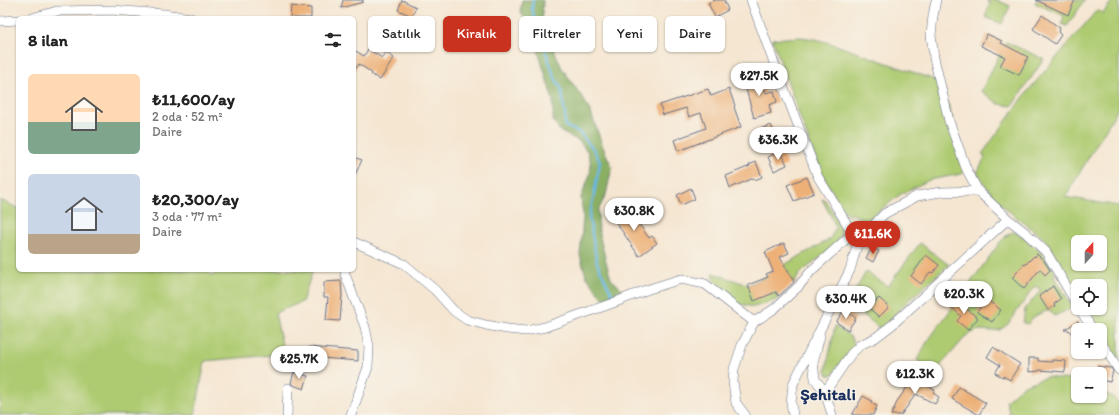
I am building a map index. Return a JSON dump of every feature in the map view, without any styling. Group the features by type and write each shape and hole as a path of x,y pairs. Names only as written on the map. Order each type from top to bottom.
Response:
{"street":[{"path":"750,0 818,177 858,242"},
{"path":"936,0 931,35 934,58 949,121 966,168 978,191 1046,252 1071,295"},
{"path":"39,16 57,11 112,10 164,16"},
{"path":"0,21 16,20"},
{"path":"793,415 791,403 793,384 850,270 858,242 884,214 917,196 941,192 978,191"},
{"path":"825,392 851,354 860,345 875,338 892,325 1008,219"},
{"path":"745,415 736,403 733,382 734,369 742,345 754,322 774,309 798,287 812,270 853,234"},
{"path":"356,243 404,264 435,290 454,311 467,320 486,325 526,331 545,327 646,290 681,279 705,284 754,322"},
{"path":"345,272 365,327 369,346 368,367 351,415"},
{"path":"826,316 813,362 815,379 825,392 832,415"},
{"path":"1107,352 1119,370"},
{"path":"287,415 288,388"}],"green space":[{"path":"522,0 543,0 542,16 523,16 520,12"},
{"path":"986,0 997,0 1010,6 1002,24 985,17 990,3"},
{"path":"1036,0 1085,0 1067,26 1062,24 1064,16 1035,3"},
{"path":"1113,0 1119,0 1119,107 1065,197 1119,206 1119,359 1107,344 1107,323 1093,323 1087,315 1107,315 1107,279 1071,279 1071,287 1051,247 1034,230 1012,214 1003,205 988,189 977,173 985,157 982,154 1028,91 1097,10 1103,13"},
{"path":"800,37 830,43 941,82 968,168 962,174 929,180 901,194 866,221 851,213 849,216 833,194 820,169 772,39"},
{"path":"1006,42 1044,59 1012,106 999,104 981,91"},
{"path":"538,52 555,52 562,68 591,113 612,167 606,195 598,211 599,234 611,279 628,294 606,301 586,276 580,255 583,217 581,198 590,174 591,163 587,151 579,141 561,132 553,121 553,101"},
{"path":"822,199 825,200 837,219 841,231 840,237 832,248 800,274 795,284 784,265 830,239 836,227"},
{"path":"0,200 16,207 16,272 208,272 212,276 218,272 312,272 302,302 275,313 284,354 205,361 195,415 0,415"},
{"path":"1013,232 1024,237 1044,255 1055,271 1054,276 1071,305 1071,309 1054,316 1050,310 1035,316 1028,324 1023,323 1025,309 1041,290 1035,286 1008,324 1000,330 979,330 968,334 935,372 917,360 927,342 1001,241"},
{"path":"920,243 949,265 909,300 881,329 848,303 866,272 888,286"},
{"path":"713,273 748,285 768,276 778,296 776,300 754,307 740,304 725,296 715,282"},
{"path":"835,326 850,336 855,346 832,375 828,375 826,370"},
{"path":"1047,377 1071,380 1071,403 1107,403 1107,394 1113,397 1119,403 1119,415 1010,415 1006,401 1024,385"}],"building":[{"path":"343,0 363,0 363,2 341,8"},
{"path":"402,0 416,7 412,16 398,10"},
{"path":"715,0 724,0 728,10 714,16 708,3"},
{"path":"1036,0 1075,0 1068,15"},
{"path":"291,6 311,8 311,16 290,16"},
{"path":"1042,15 1060,28 1058,32 1061,35 1055,44 1033,29"},
{"path":"987,34 1002,41 1001,43 1028,57 1019,75 1000,66 1005,57 981,46"},
{"path":"368,49 368,52 373,52 382,58 385,52 394,58 380,80 359,64 356,68 356,51 364,56"},
{"path":"761,77 766,93 774,91 777,102 769,105 771,113 754,118 744,82"},
{"path":"708,89 711,96 729,89 741,127 678,151 674,140 706,128 701,113 689,117 686,108 663,115 660,105"},
{"path":"771,125 777,139 763,144 757,130"},
{"path":"781,151 787,165 774,171 768,157"},
{"path":"356,158 362,160 356,173"},
{"path":"756,162 762,177 755,180 754,178 730,188 726,176"},
{"path":"807,177 814,193 794,201 787,185"},
{"path":"691,188 695,199 681,205 677,195"},
{"path":"622,208 630,220 634,217 649,238 652,236 657,243 639,256 611,215"},
{"path":"784,243 789,253 780,257 794,282 778,296 776,292 754,301 748,285 768,277 766,274 773,271 765,252"},
{"path":"872,248 879,251 873,262 866,258"},
{"path":"1037,254 1050,270 1045,275 1040,269 1024,289 1012,278 1024,264 1025,265"},
{"path":"926,255 939,265 933,273 930,272 921,284 911,276"},
{"path":"341,281 342,295 340,321 326,320 328,297 324,297 324,282"},
{"path":"1053,286 1061,299 1054,304 1055,306 1048,310 1039,296"},
{"path":"879,298 889,307 879,317 869,308"},
{"path":"954,299 978,318 968,330 957,321 961,316 949,305"},
{"path":"986,299 1001,310 992,322 977,312"},
{"path":"844,310 856,318 848,330 836,322"},
{"path":"1071,326 1071,333 1069,330 1064,330"},
{"path":"309,347 358,351 358,361 309,357"},
{"path":"993,347 1020,364 1010,380 995,373 1000,365 987,357"},
{"path":"1029,358 1038,358 1038,361 1066,361 1065,372 1039,370 1029,372"},
{"path":"1107,367 1111,368 1113,371 1110,382 1107,381"},
{"path":"294,372 308,376 304,389 291,383"},
{"path":"922,373 928,378 923,383 935,390 933,393 939,397 935,404 916,394 901,415 891,415 898,400 913,379 915,381"},
{"path":"959,387 986,403 979,415 952,399"},
{"path":"863,396 877,406 873,415 852,415"}],"waterway":[{"path":"533,0 532,9 537,28 554,76 561,88 565,114 565,126 580,133 594,150 600,162 589,217 597,263 614,298"}],"district":[{"name":"Şehitali","path":"828,394"}]}
